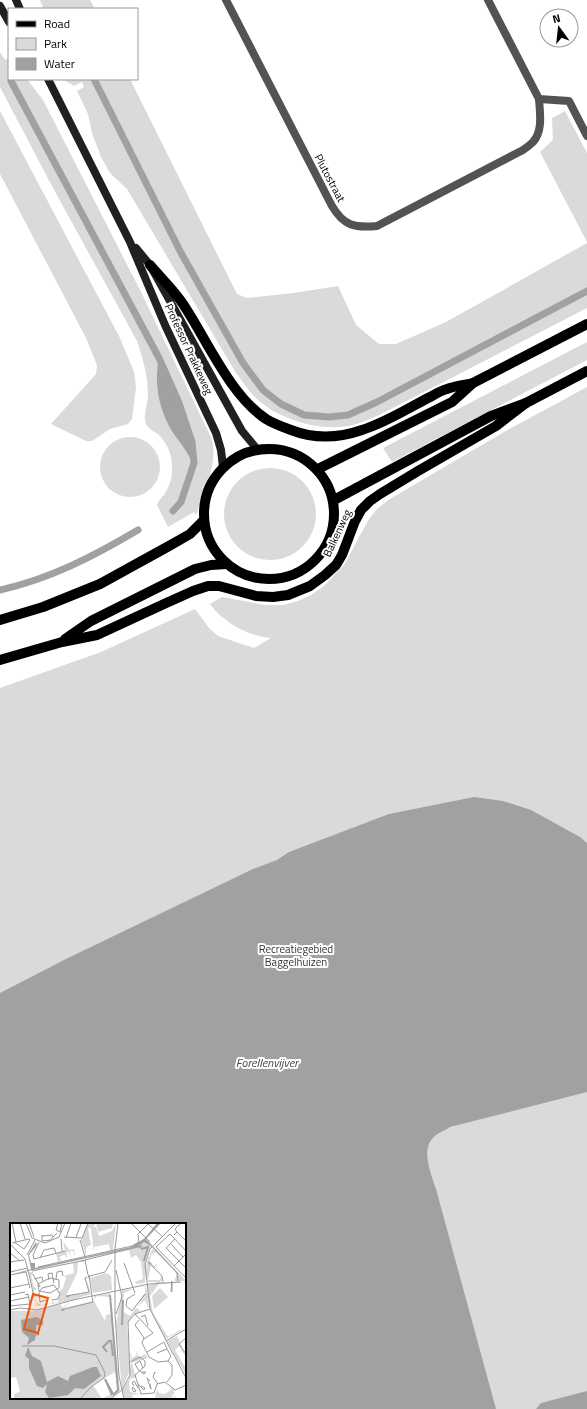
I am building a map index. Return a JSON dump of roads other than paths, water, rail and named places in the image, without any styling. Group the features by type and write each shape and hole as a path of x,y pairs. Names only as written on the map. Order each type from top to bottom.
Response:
{"main road":[{"path":"150,265 182,303 243,398 266,418 279,426 298,433 330,437 346,435 363,430 381,422 446,389 474,383"},
{"path":"318,469 452,402 474,383 587,324"},
{"name":"Balkenweg","path":"334,500 490,416 526,403 587,371"},
{"name":"Balkenweg","path":"0,660 62,642 97,635 193,591 208,586 219,586 256,596 272,597 288,595 310,586 325,576 336,565 342,555 355,521 361,510 370,501 418,471 496,426 526,403"},
{"path":"257,449 279,449 300,456 318,469 328,483 334,500 334,526 324,551 305,569 280,579 254,578 227,564 218,555 209,541 204,520 204,504 211,484 224,467 239,455 257,449"},
{"path":"0,620 43,607 100,584 190,534 204,520"},
{"name":"Balkenweg","path":"62,642 90,621 195,569 211,565 227,564"}],"street":[{"name":"Plutostraat","path":"226,0 332,206 338,216 348,224 362,228 377,226 523,150 533,142 539,132 541,118 539,99 488,0"},
{"path":"0,6 8,20"},
{"name":"Professor Prakkeweg","path":"49,80 130,242 165,325 216,433 224,467"},
{"path":"539,99 569,101 587,136"},
{"name":"Professor Prakkeweg","path":"130,242 150,265 242,431 257,449"}],"water":[{"path":"159,358 184,419 193,458 190,458 171,430 162,410 157,384"},
{"name":"Forellenvijver","path":"474,797 503,801 531,810 580,837 587,843 587,1092 450,1127 436,1135 431,1140 428,1147 427,1154 429,1168 496,1409 0,1409 0,993 68,958 253,869 277,860 289,852 389,814"},
{"path":"587,1391 587,1409 536,1409 541,1403"}],"waterway":[{"path":"94,80 180,251 243,363 263,390 281,404 304,415 329,417 348,415 377,402 587,291"},
{"path":"11,81 159,358 179,403 192,442 194,463 181,502 173,511"},
{"path":"0,590 36,580 71,566 138,530"}],"park label":[{"name":"Recreatiegebied Baggelhuizen","path":"296,955"}]}
